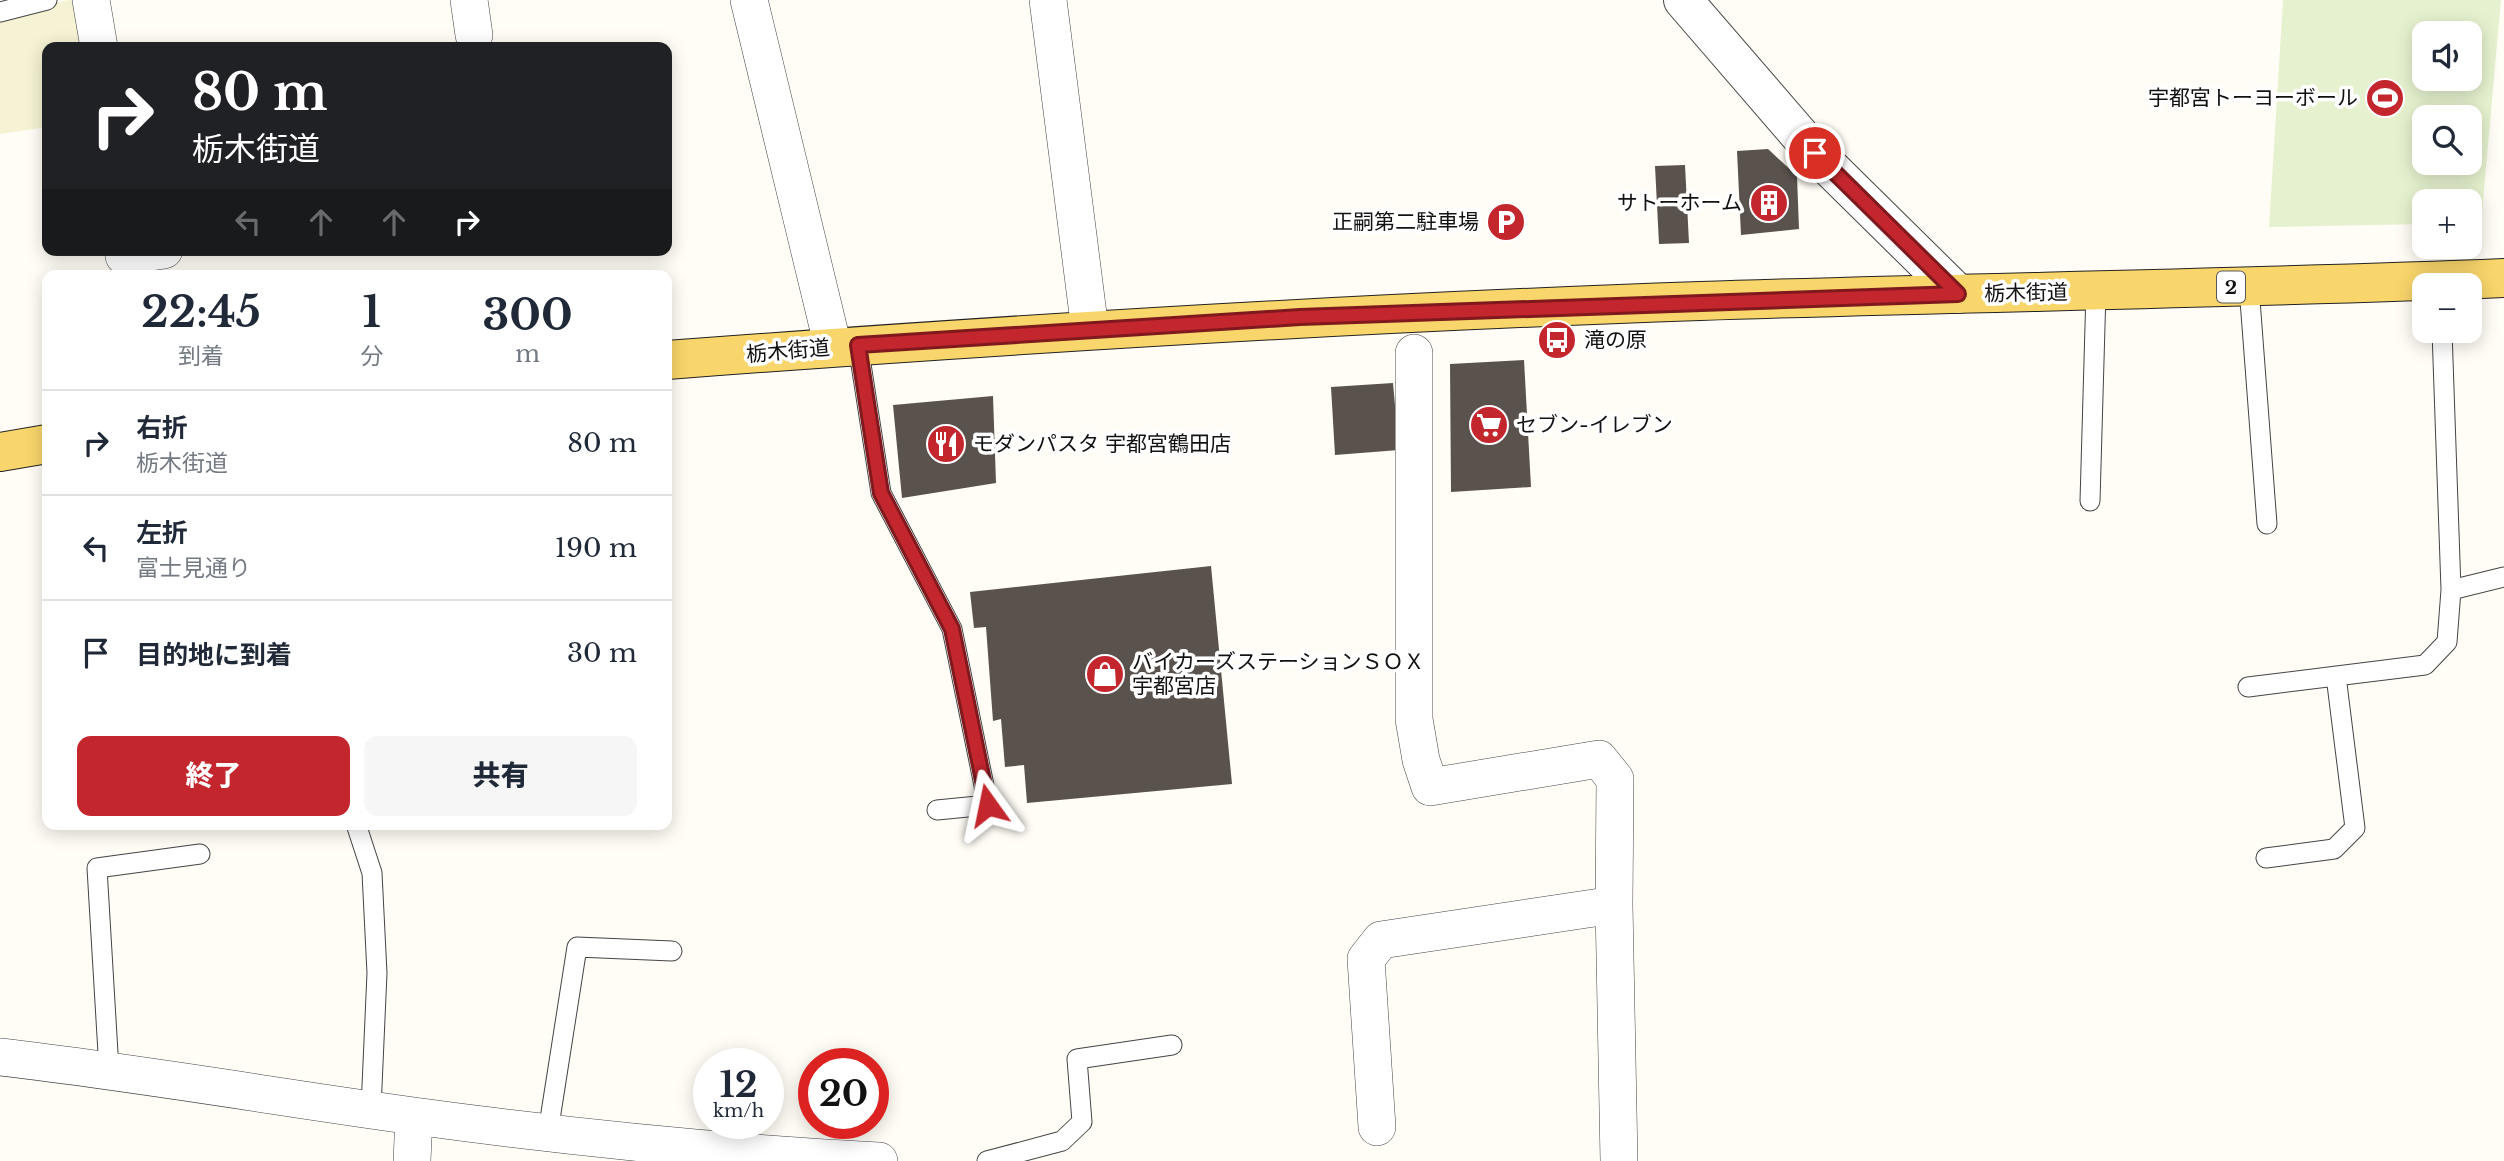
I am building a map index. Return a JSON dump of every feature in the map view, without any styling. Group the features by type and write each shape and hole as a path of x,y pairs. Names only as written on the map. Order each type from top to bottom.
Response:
{"main road":[{"name":"栃木街道","path":"2482,280 2504,278"},
{"name":"栃木街道","path":"672,360 1314,317 1958,294 2412,284"},
{"path":"0,452 42,445"}],"street":[{"path":"91,0 98,42"},
{"path":"749,0 846,346"},
{"path":"1048,0 1090,330"},
{"path":"1683,0 1815,153 1958,294"},
{"path":"1413,353 1414,719 1420,760 1430,787 1599,759 1615,779 1614,905 1619,1161"},
{"path":"1377,1127 1366,959 1381,940 1614,905"},
{"path":"0,1057 109,1070 414,1116 548,1132 600,1150 878,1161"},
{"path":"412,1161 414,1116"}],"lane":[{"path":"0,12 47,0"},
{"path":"2249,287 2266,524"},
{"path":"2090,501 2095,291"},
{"path":"2248,687 2425,665 2448,642 2451,590 2442,343"},
{"path":"846,346 881,493 952,629 988,805 937,810"},
{"path":"2451,590 2504,577"},
{"path":"2266,858 2334,849 2355,828 2336,676"},
{"path":"358,830 372,873 373,886 377,973 371,1110"},
{"path":"109,1070 97,868 200,854"},
{"path":"548,1132 577,947 672,951"},
{"path":"987,1161 1062,1141 1082,1122 1077,1059 1172,1045"}],"shaded area":[{"path":"68,0 81,0 87,42 42,42 42,128 0,134 0,17"}],"green space":[{"name":"宇都宮トーヨーボール","path":"2283,0 2501,0 2482,212 2482,189 2412,189 2412,224 2269,227"}],"building":[{"name":"サトーホーム","path":"1768,149 1797,176 1799,229 1741,235 1737,151"},
{"path":"1685,165 1689,243 1659,244 1655,166"},
{"name":"セブン-イレブン","path":"1524,360 1531,487 1451,492 1450,364"},
{"path":"1393,383 1399,450 1335,455 1331,387"},
{"name":"モダンパスタ 宇都宮鶴田店","path":"993,396 996,483 902,498 893,405"},
{"name":"バイカーズステーションＳＯＸ 宇都宮店","path":"1211,566 1232,784 1027,803 1024,765 1005,767 1001,719 993,721 986,627 974,628 970,592"}],"place":[{"name":"宇都宮トーヨーボール","path":"2385,98"},
{"name":"サトーホーム","path":"1769,203"},
{"name":"正嗣第二駐車場","path":"1506,222"},
{"name":"滝の原","path":"1557,340"},
{"name":"セブン-イレブン","path":"1489,425"},
{"name":"モダンパスタ 宇都宮鶴田店","path":"946,444"},
{"name":"バイカーズステーションＳＯＸ 宇都宮店","path":"1105,674"}],"route":[{"path":"988,805 952,629 881,493 858,345 1300,317 1958,294 1815,153"}]}
